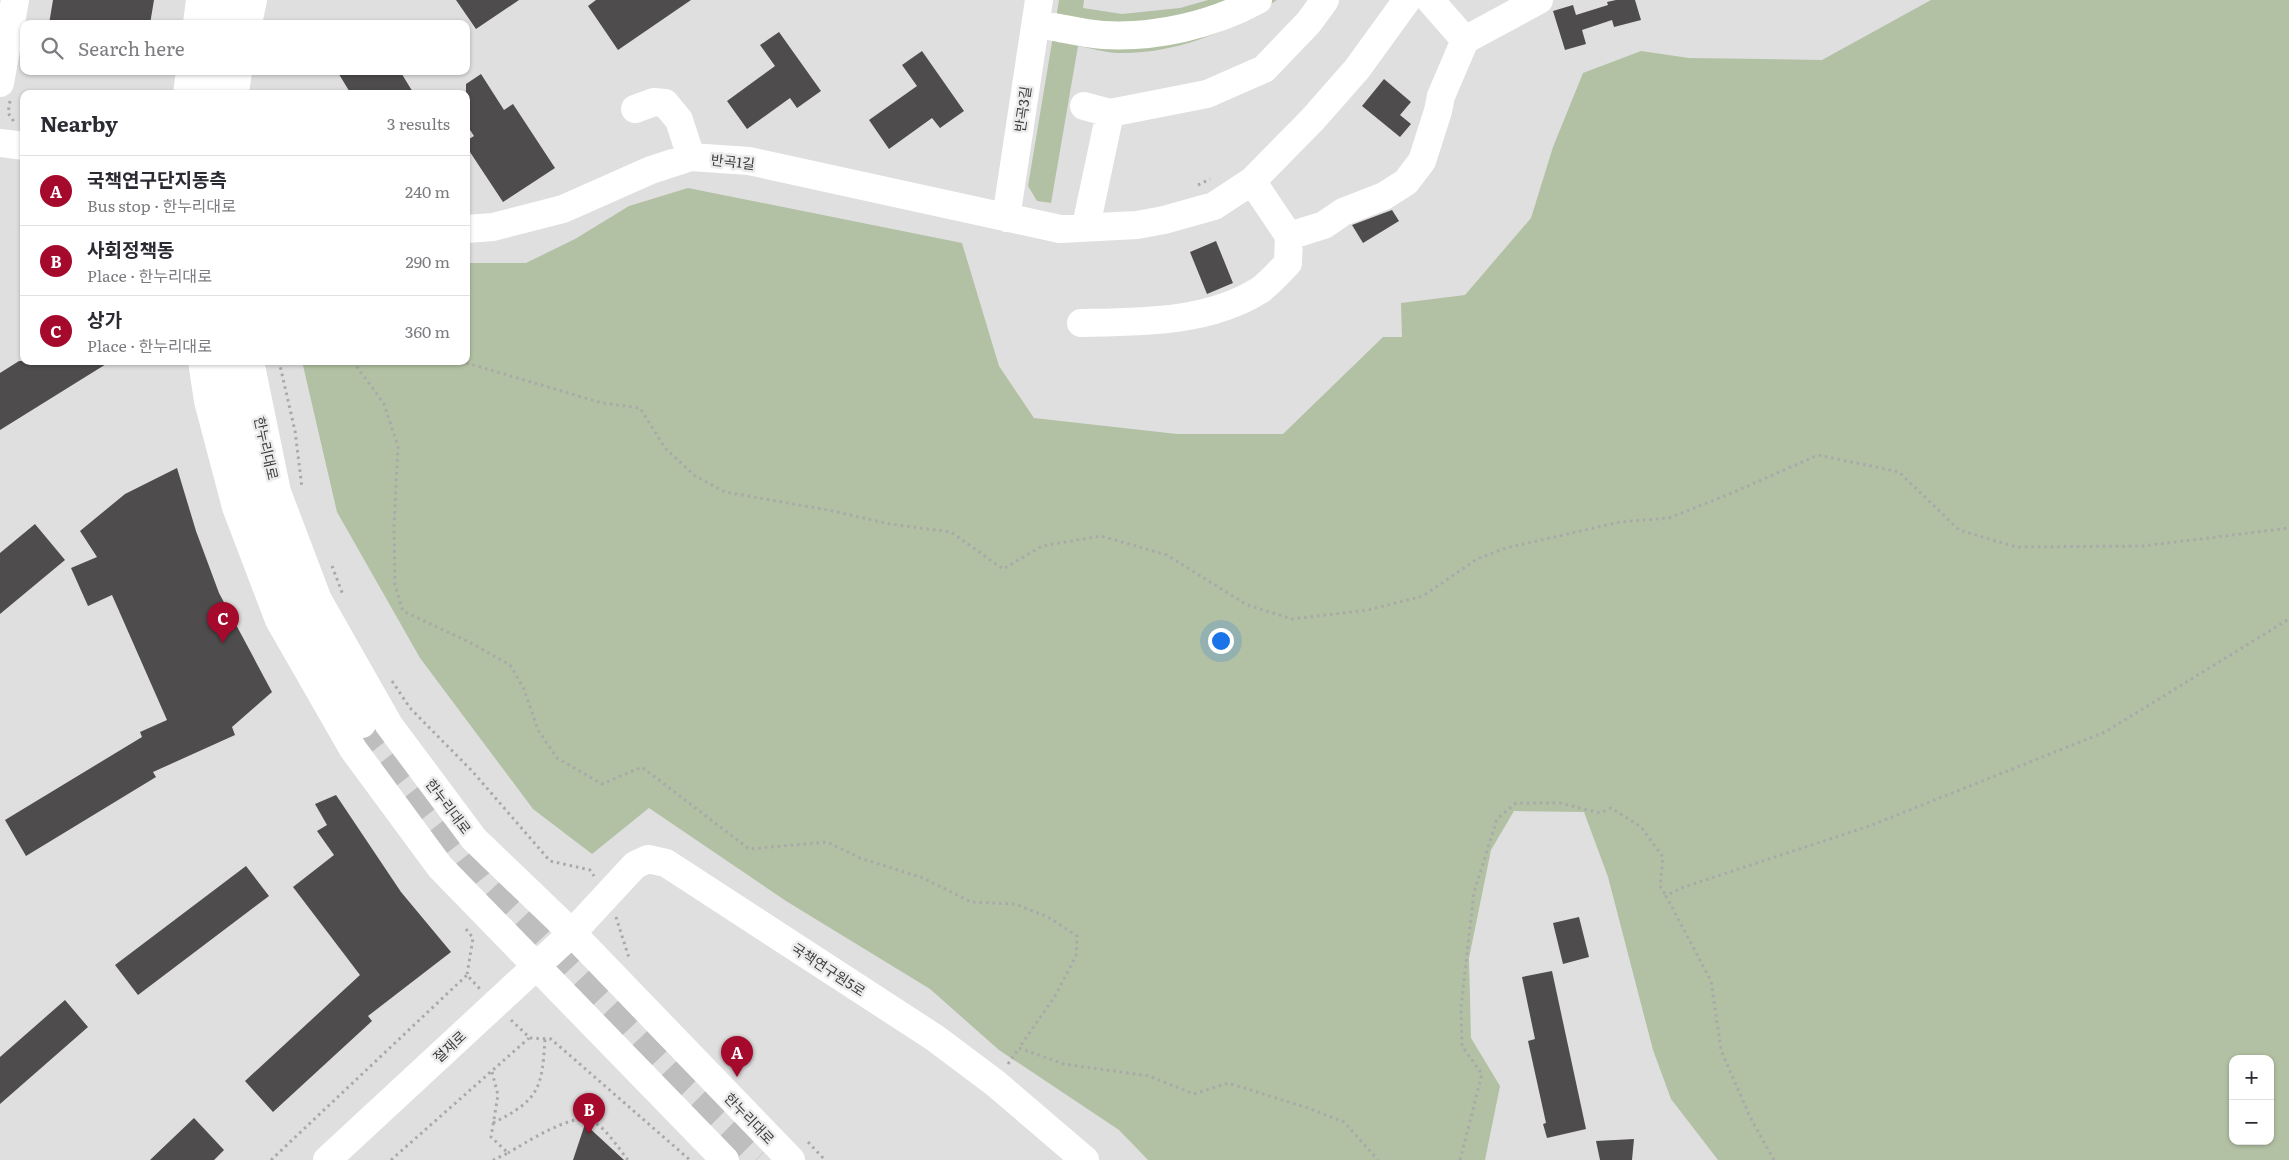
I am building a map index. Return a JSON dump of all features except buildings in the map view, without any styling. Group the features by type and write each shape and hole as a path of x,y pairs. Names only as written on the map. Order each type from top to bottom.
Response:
{"street":[{"path":"0,82 14,0"},
{"path":"197,20 200,0"},
{"path":"222,20 225,0"},
{"path":"249,20 253,0"},
{"name":"반곡3길","path":"1006,218 1039,0"},
{"path":"1054,27 1103,35 1171,33 1244,8 1258,0"},
{"path":"1086,226 1097,109 1207,94 1264,69 1309,22 1325,0"},
{"name":"반곡1길","path":"470,230 493,227 563,209 651,170 690,157 749,161 1060,229 1086,226 1137,225 1164,220 1214,206 1252,181 1313,119 1356,69 1407,0"},
{"path":"1430,0 1465,40"},
{"path":"1289,236 1324,225 1343,212 1384,196 1406,182 1422,161 1438,112 1441,96 1465,40 1539,0"},
{"path":"188,90 190,75"},
{"path":"213,90 215,75"},
{"path":"236,90 237,75"},
{"path":"635,109 654,102 665,103 679,120 690,157"},
{"path":"0,143 20,146"},
{"path":"1081,323 1146,322 1206,313 1239,301 1262,289 1288,263 1289,236 1252,181"},
{"path":"203,365 208,401 236,507 279,620 353,749 440,867 725,1160"},
{"path":"226,365 263,519 313,643 362,724"},
{"name":"한누리대로","path":"251,365 277,492 322,609 389,725 474,839 798,1150"},
{"name":"국책연구원5로","path":"572,933 634,865 648,859 666,863 935,1038 995,1083 1085,1160"},
{"name":"절재로","path":"327,1160 572,933"}],"path":[{"path":"1196,186 1212,179"},
{"path":"470,364 602,403 640,408 665,448 695,476 725,492 828,510 890,524 951,532 1003,569 1042,546 1101,536 1167,555 1247,605 1292,619 1368,610 1423,596 1477,559 1506,548 1620,522 1669,518 1732,493 1818,454 1899,472 1959,530 2016,547 2143,546 2289,528"},
{"path":"280,365 295,431 302,495"},
{"path":"356,365 384,404 398,446 394,526 395,585 403,611 471,643 510,665 524,689 538,730 557,758 602,784 642,767 749,849 827,842 860,858 923,878 971,902 1015,904 1048,917 1077,936 1076,956 1055,996 995,1083"},
{"path":"328,558 347,603"},
{"path":"1666,896 1681,888 1872,825 2105,732 2289,619"},
{"path":"389,676 410,708 473,772 550,861 590,870 608,894 629,958 636,965"},
{"path":"1460,1160 1482,1074 1462,1046 1462,997 1474,892 1497,819 1516,803 1560,804 1600,813 1611,808 1641,827 1663,857 1660,886 1711,981 1721,1050 1750,1117 1774,1160"},
{"path":"271,1160 467,975"},
{"path":"391,1160 530,1038"},
{"path":"493,1123 510,1114 531,1098 542,1079 545,1039"},
{"path":"1019,1048 1064,1064 1149,1076 1194,1094 1228,1083 1344,1122 1378,1160"},
{"path":"492,1072 498,1095 491,1137 508,1153"},
{"path":"493,1160 575,1120 590,1120 601,1128 628,1160"},
{"path":"798,1150 825,1160"}],"green space":[{"path":"1059,0 1084,0 1083,8 1122,14 1180,8 1208,0 1277,0 1240,22 1180,46 1137,53 1116,53 1078,46 1051,203 1037,201 1028,186"},
{"path":"1931,0 2289,0 2289,1160 1718,1160 1671,1099 1653,1050 1608,877 1584,812 1514,811 1491,850 1469,958 1471,1038 1500,1086 1485,1160 1148,1160 1119,1130 999,1050 930,989 786,901 649,808 592,854 533,809 420,658 337,512 303,365 470,365 470,263 526,263 575,239 629,206 688,188 962,243 999,366 1034,418 1177,434 1283,434 1383,337 1402,337 1401,303 1465,295 1531,218 1553,147 1583,73 1641,51 1689,58 1822,60"}],"tunnel":[{"path":"362,724 484,880 672,1077 756,1160"}],"place":[{"name":"상가","path":"223,643"},
{"name":"국책연구단지동측","path":"737,1077"},
{"name":"사회정책동","path":"589,1134"}]}
